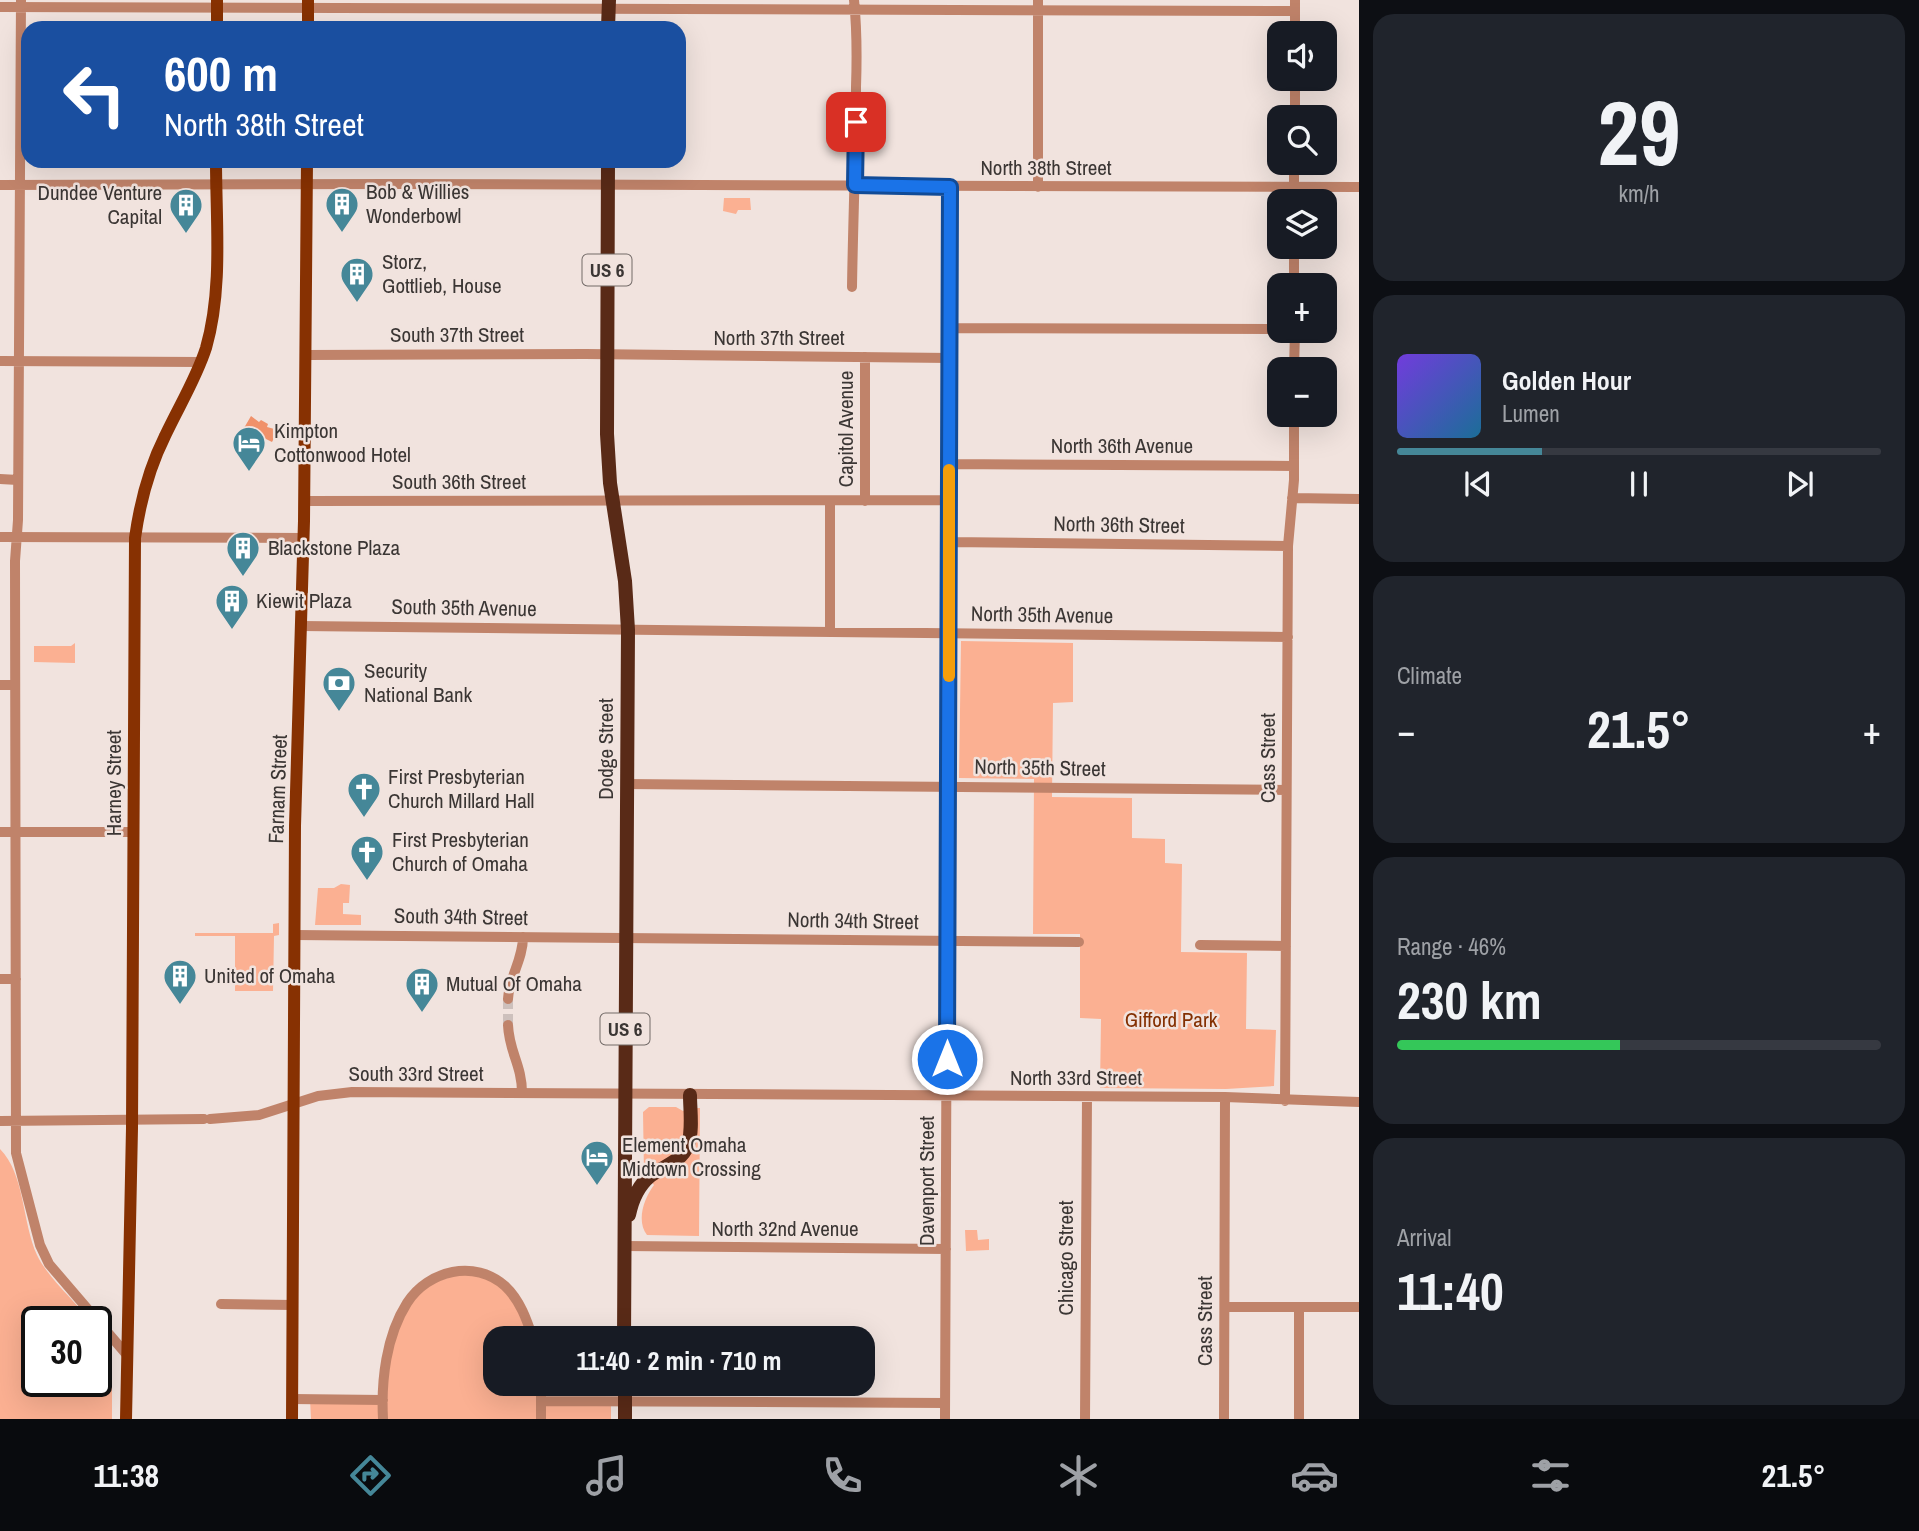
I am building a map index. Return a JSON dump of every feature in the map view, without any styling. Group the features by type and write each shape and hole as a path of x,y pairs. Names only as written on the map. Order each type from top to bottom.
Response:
{"highway":[{"name":"Dodge Street","path":"608,168 608,452 625,581 628,630 624,1326"},
{"path":"624,1240 637,1191 649,1177 675,1162 685,1149 690,1134 690,1094"},
{"path":"625,1396 625,1419"}],"main road":[{"name":"Harney Street","path":"126,1419 132,1119 135,538 150,473 201,362 210,331 214,302 216,168"},
{"name":"Farnam Street","path":"292,1419 295,826 304,538 307,168"}],"street":[{"path":"21,4 18,480 15,561 18,1162 44,1255 54,1271 127,1355"},
{"path":"0,7 21,4 1295,5"},
{"path":"852,287 855,5"},
{"path":"1038,5 1038,187"},
{"path":"1294,175 1294,187"},
{"name":"North 38th Street","path":"0,184 1359,187"},
{"name":"Davenport Street","path":"945,1419 950,187"},
{"path":"950,328 1267,329"},
{"name":"South 37th Street","path":"306,355 607,355"},
{"name":"North 37th Street","path":"607,355 950,358"},
{"name":"Capitol Avenue","path":"864,357 865,501"},
{"path":"0,361 201,362"},
{"name":"Cass Street","path":"1285,1101 1288,546 1294,427"},
{"name":"North 36th Avenue","path":"950,464 1294,466"},
{"path":"0,479 18,480"},
{"path":"1292,498 1359,499"},
{"path":"613,501 949,500"},
{"name":"South 36th Street","path":"304,501 613,501"},
{"name":"Capitol Avenue","path":"830,501 830,631"},
{"path":"0,537 304,538"},
{"name":"North 36th Street","path":"949,542 1288,546"},
{"name":"South 35th Avenue","path":"301,626 628,630"},
{"name":"North 35th Avenue","path":"628,630 1288,637"},
{"path":"0,685 15,685"},
{"name":"North 35th Street","path":"626,784 1286,790"},
{"path":"0,832 133,832"},
{"name":"South 34th Street","path":"295,935 626,939"},
{"path":"508,999 510,981 522,951 523,937"},
{"name":"North 34th Street","path":"626,939 1079,942"},
{"path":"1200,945 1286,946"},
{"path":"0,979 16,979"},
{"path":"508,1025 511,1046 522,1073 522,1093"},
{"name":"South 33rd Street","path":"0,1121 207,1119 259,1115 339,1093 625,1094"},
{"name":"North 33rd Street","path":"625,1094 1225,1097 1359,1102"},
{"name":"Chicago Street","path":"1084,1419 1087,1097"},
{"name":"Cass Street","path":"1224,1419 1225,1097"},
{"name":"North 32nd Avenue","path":"624,1240 946,1249"},
{"path":"383,1419 388,1354 400,1315 415,1292 438,1276 455,1271 473,1271 499,1281 511,1292 520,1306 528,1326"},
{"path":"225,1304 293,1305"},
{"path":"1225,1307 1359,1307"},
{"path":"1299,1307 1299,1419"},
{"path":"541,1396 541,1419"},
{"path":"292,1399 383,1400"},
{"path":"541,1401 945,1404"}],"green space":[{"path":"724,198 750,198 751,210 738,210 736,214 723,211"},
{"name":"Gifford Park","path":"961,641 1073,643 1073,702 1053,703 1052,797 1132,798 1132,838 1165,839 1165,863 1182,864 1181,952 1247,953 1246,1029 1276,1030 1274,1086 1226,1089 1100,1088 1101,1019 1080,1018 1080,934 1033,934 1034,779 959,778"},
{"path":"75,643 75,663 34,662 34,646 71,646"},
{"path":"341,884 350,885 349,903 343,903 343,914 361,915 361,925 315,925 318,888 334,888"},
{"path":"279,923 279,935 274,936 273,991 235,991 235,936 195,936 195,933 273,933 273,924"},
{"path":"649,1107 676,1107 683,1111 687,1109 684,1147 644,1175 643,1112"},
{"path":"695,1108 700,1108 699,1236 647,1235 642,1216 644,1203 654,1185 651,1181 676,1166"},
{"path":"0,1149 8,1159 19,1185 37,1255 54,1280 77,1306 21,1306 21,1397 112,1397 112,1419 0,1419"},
{"path":"965,1230 977,1230 978,1240 989,1239 989,1250 966,1251"},
{"path":"469,1271 506,1287 526,1326 483,1326 483,1396 541,1396 541,1400 611,1401 611,1419 311,1419 310,1399 382,1400 393,1335 420,1287"}],"shaded area":[{"path":"251,416 268,424 267,427 278,430 272,442 244,428"}],"tunnel":[{"path":"508,999 508,1025"}],"slow traffic":[{"path":"949,470 949,676"}],"place":[{"name":"Bob & Willies Wonderbowl","path":"342,234"},
{"name":"Dundee Venture Capital","path":"186,235"},
{"name":"Storz, Gottlieb, House","path":"357,304"},
{"name":"Kimpton Cottonwood Hotel","path":"249,473"},
{"name":"Blackstone Plaza","path":"243,578"},
{"name":"Kiewit Plaza","path":"232,631"},
{"name":"Security National Bank","path":"339,713"},
{"name":"First Presbyterian Church Millard Hall","path":"364,819"},
{"name":"First Presbyterian Church of Omaha","path":"367,882"},
{"name":"United of Omaha","path":"180,1006"},
{"name":"Mutual Of Omaha","path":"422,1014"},
{"name":"Element Omaha Midtown Crossing","path":"597,1187"}],"route":[{"path":"856,122 855,185 950,187 947,1059"}]}
